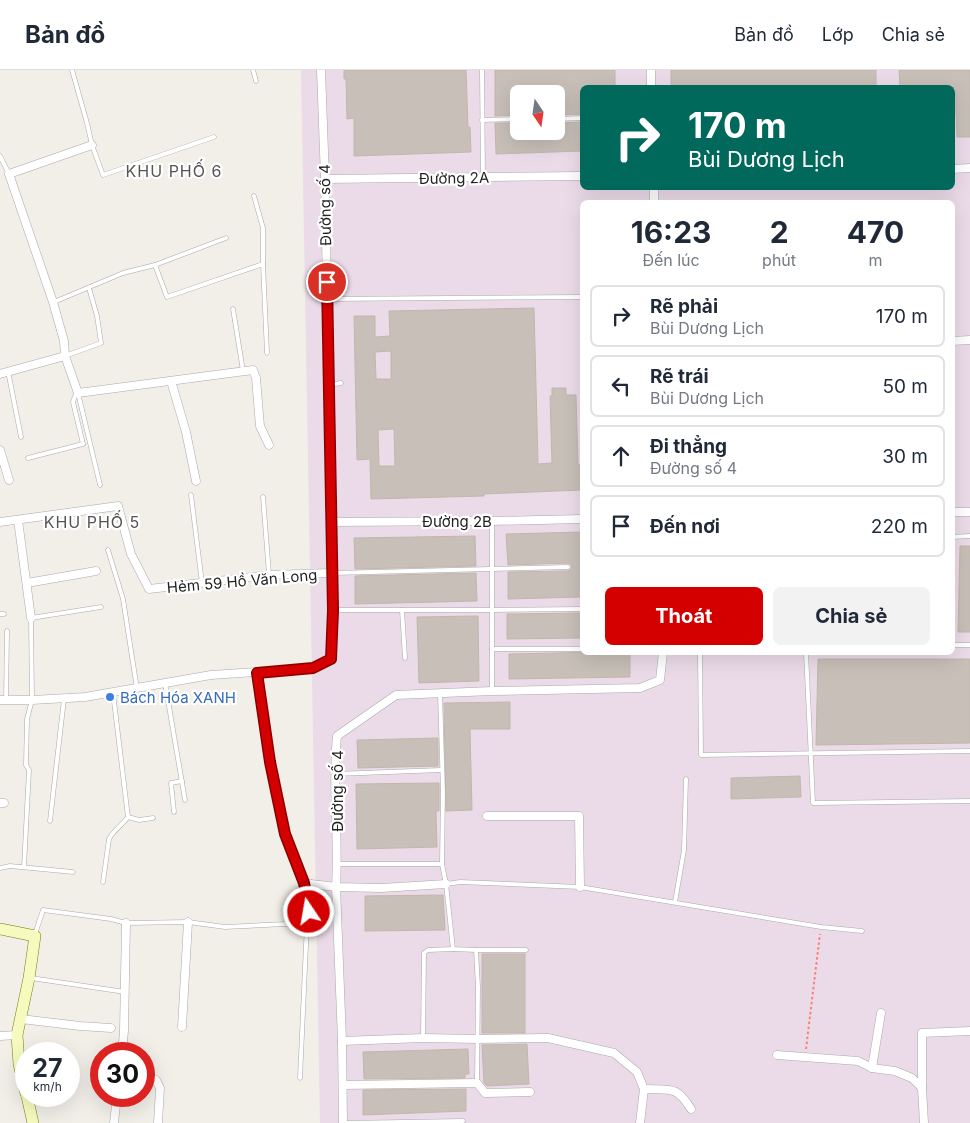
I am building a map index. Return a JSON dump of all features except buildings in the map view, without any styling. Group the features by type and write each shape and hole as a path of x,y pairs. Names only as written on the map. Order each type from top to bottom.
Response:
{"street":[{"name":"Đường số 4","path":"257,673 313,668 331,659 333,610 325,179 321,70"},
{"path":"651,70 651,85"},
{"path":"92,145 9,174 53,302 64,341 65,356 78,394 253,370 256,378 260,426 269,444"},
{"path":"955,169 970,168"},
{"name":"Đường 2A","path":"325,179 580,176"},
{"path":"955,340 970,340"},
{"path":"4,373 65,356"},
{"path":"172,381 186,432 196,481"},
{"path":"0,450 10,480"},
{"name":"Hẻm 59 Hồ Văn Long","path":"0,522 118,506 131,554 149,589 269,575 332,574"},
{"path":"955,512 970,512"},
{"name":"Đường 2B","path":"331,522 580,519"},
{"path":"18,520 31,618"},
{"path":"27,583 96,571"},
{"name":"Đường số 4","path":"343,1123 334,761 337,736 396,695 640,688 660,680 663,655"},
{"path":"3,700 85,698 211,675 257,673 270,762 285,834 304,883 309,912 307,923"},
{"path":"488,816 579,816 580,887"},
{"path":"304,883 336,887 381,888 446,884"},
{"path":"182,1027 188,922"},
{"path":"123,1042 126,923"},
{"path":"0,929 35,936 29,978 17,1035 17,1042"},
{"path":"872,1068 881,1012"},
{"path":"21,1019 111,1028"},
{"path":"924,1123 922,1033 970,1031"},
{"path":"0,1036 17,1035"},
{"path":"342,1041 423,1038 548,1038 614,1053 637,1072 644,1089 640,1123"},
{"path":"777,1055 858,1061 872,1068 895,1071 912,1078 922,1088"},
{"path":"155,1080 160,1088 158,1123"},
{"path":"343,1085 477,1083 485,1093 530,1092"},
{"path":"644,1089 678,1092 684,1097 691,1109"},
{"path":"30,1107 33,1123"},
{"path":"114,1123 116,1107"}],"lane":[{"path":"72,70 92,145 103,176 214,137"},
{"path":"253,70 256,81"},
{"path":"482,70 483,177"},
{"path":"565,119 580,118"},
{"path":"482,120 510,119"},
{"path":"0,156 9,174"},
{"path":"254,196 263,228 267,353"},
{"path":"53,302 123,273 155,265 226,238"},
{"path":"155,265 167,297 263,264"},
{"path":"65,356 101,343 97,316 89,288"},
{"path":"327,299 580,297"},
{"path":"233,309 243,371"},
{"path":"4,373 20,437"},
{"path":"329,384 341,383"},
{"path":"28,458 83,444 74,402 75,396 78,394"},
{"path":"78,394 100,485"},
{"path":"191,495 202,582"},
{"path":"263,497 269,575"},
{"path":"492,521 492,691"},
{"path":"955,537 970,536"},
{"path":"108,550 123,599 137,689"},
{"path":"332,574 568,568"},
{"path":"24,867 29,770 26,765 27,719 32,700 31,618 100,607"},
{"path":"333,610 580,608"},
{"path":"402,610 405,658"},
{"path":"3,700 7,632"},
{"path":"955,645 970,645"},
{"path":"492,649 580,649"},
{"path":"700,655 701,755 970,751"},
{"path":"806,655 813,803 970,801"},
{"path":"165,683 185,800"},
{"path":"103,882 109,839 128,817 113,693"},
{"path":"440,693 443,792 442,864 453,949"},
{"path":"50,821 64,699"},
{"path":"335,774 441,770"},
{"path":"675,902 684,850 686,779"},
{"path":"174,812 171,784 182,781"},
{"path":"128,817 139,820 153,818"},
{"path":"337,864 442,864"},
{"path":"0,868 10,866 73,872"},
{"path":"446,884 460,882 580,887 821,927 862,931"},
{"path":"35,936 43,910 111,919 126,923 188,922 225,927 307,923 300,1078"},
{"path":"423,1038 424,953 434,949 526,950"},
{"path":"476,950 478,987 477,1083"},
{"path":"29,978 125,992"},
{"path":"343,1123 463,1122"}],"path":[{"path":"805,1057 821,927"}],"shaded area":[{"path":"301,70 970,70 970,1123 320,1123"}],"place":[{"name":"Bách Hóa XANH","path":"110,697"}],"district":[{"name":"KHU PHỐ 6","path":"174,171"},
{"name":"KHU PHỐ 5","path":"92,522"}],"route":[{"path":"309,912 304,883 285,834 270,762 257,673 313,668 331,659 333,610 327,282"}]}
